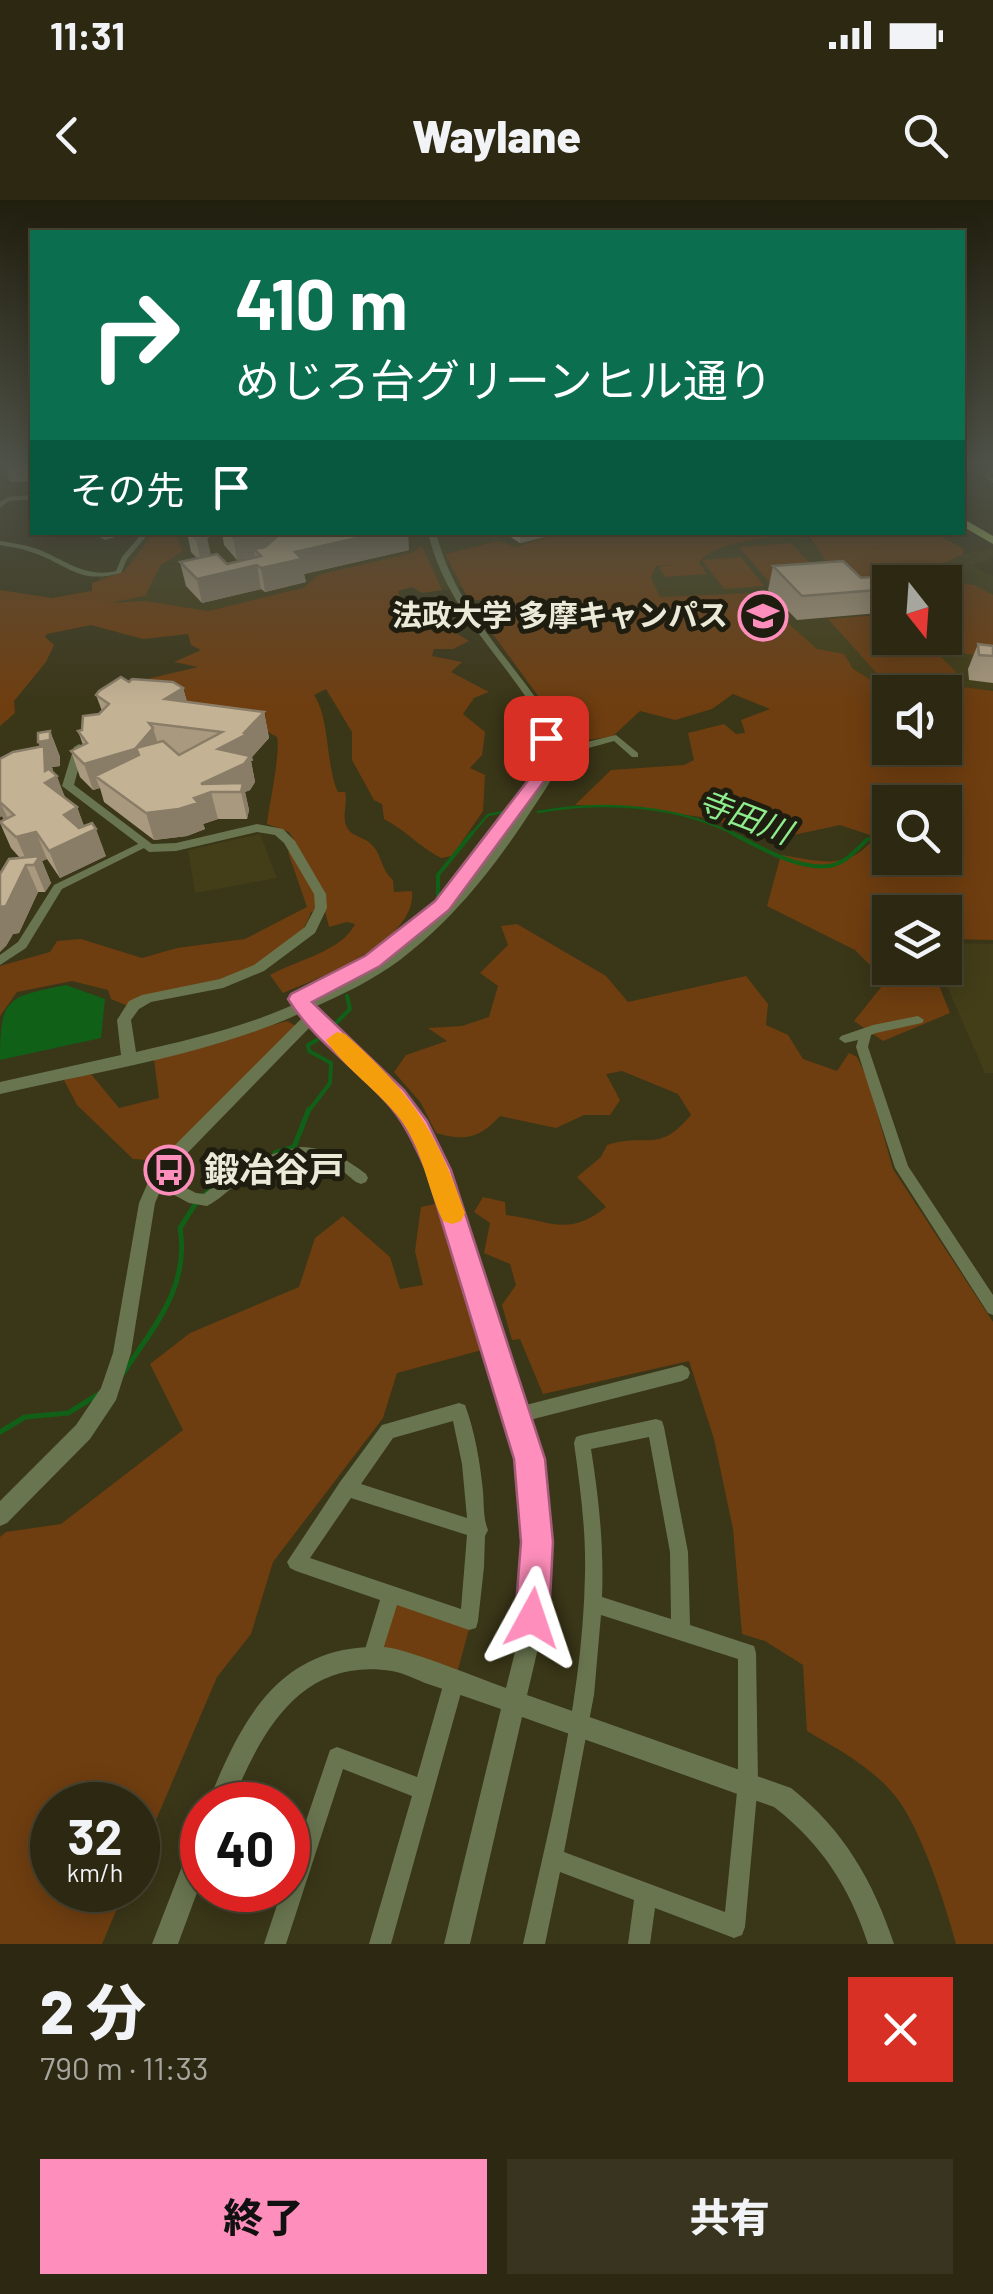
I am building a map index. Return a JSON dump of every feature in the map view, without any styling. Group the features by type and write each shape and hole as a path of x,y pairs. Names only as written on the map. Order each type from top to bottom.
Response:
{"street":[{"path":"2,543 34,550 79,574 106,575 120,570 124,558 137,543"},
{"path":"0,1079 234,1031 305,1008 378,968 438,921 470,886 544,782 551,750 548,723 464,604 432,543"},
{"path":"551,750 616,738 635,755"},
{"path":"79,746 68,786 142,846 166,849 248,829 276,830 289,840 320,894 322,908 310,930 248,975 147,998 134,1005 124,1020 129,1053"},
{"path":"0,961 22,945 58,887 142,846"},
{"path":"0,1516 82,1432 108,1393 117,1372 148,1203 157,1179 172,1156 305,1008"},
{"path":"305,1008 388,1088 428,1145 518,1415 529,1459 537,1542 532,1618 516,1703 457,1944"},
{"path":"844,1039 890,1023 918,1020"},
{"path":"866,1032 862,1047 902,1168 993,1308"},
{"path":"0,1088 129,1053"},
{"path":"157,1179 200,1200 232,1178 302,1151 334,1158 361,1178"},
{"path":"518,1415 682,1374"},
{"path":"459,1411 473,1467 478,1530 469,1621 296,1562 346,1488 388,1431 459,1411"},
{"path":"534,1944 580,1726 596,1604 595,1523 582,1444 656,1427 679,1552 681,1632"},
{"path":"346,1488 478,1530"},
{"path":"372,1656 390,1597"},
{"path":"552,1858 734,1926 748,1782 748,1653 596,1604"},
{"path":"228,1782 244,1743 268,1706 287,1688 319,1668 372,1656 394,1660 782,1797 825,1833 858,1881 881,1944"},
{"path":"380,1944 454,1682"},
{"path":"275,1944 337,1757 423,1790"},
{"path":"639,1944 646,1895"},
{"path":"165,1944 180,1904"}],"shaded area":[{"name":"法政大学 多摩キャンパス","path":"140,543 812,543 838,574 872,569 872,655 962,655 962,565 894,565 993,549 993,558 972,565 993,576 993,695 962,692 962,675 872,675 872,687 547,592 469,600 462,588 422,593 411,585 202,621 94,610 99,577 122,572"},
{"path":"145,543 179,543 183,551 161,565 145,596 109,603 145,601 208,611 303,588 318,575 411,553 422,546 442,590 422,593 412,587 398,591 406,613 427,614 432,632 450,629 469,641 453,649 434,649 432,656 462,662 451,672 489,692 474,698 463,714 485,732 482,755 470,768 485,775 483,811 452,856 441,858 384,819 382,804 374,800 352,760 352,732 326,689 314,695 323,716 334,782 338,792 345,792 346,825 375,849 393,880 394,892 412,891 409,909 399,926 364,955 283,993 270,975 329,948 355,924 329,927 325,911 311,912 301,932 283,949 260,963 204,985 128,1006 111,999 108,990 72,981 17,992 0,1016 0,966 50,952 57,941 81,939 142,958 177,948 245,939 307,907 288,852 299,848 289,832 267,824 277,737 268,732 215,727 117,686 198,667 174,662 201,650 191,645 188,634 143,639 91,625 47,634 45,637 54,645 46,662 14,701 15,713 0,726 0,590 52,598 92,591 92,583 125,571"},
{"path":"488,543 516,547 527,543 737,543 716,550 699,563 707,574 665,577 659,567 674,565 656,566 651,578 660,597 754,593 817,649 844,654 853,669 872,680 872,765 962,765 962,687 993,691 993,940 962,939 962,895 872,895 872,967 855,950 767,906 781,855 843,860 872,841 872,875 962,875 962,785 872,785 872,836 840,825 779,838 749,836 714,819 632,807 575,805 611,770 684,765 694,760 688,733 724,724 736,734 745,733 741,720 770,709 733,694 712,709 675,720 640,711 612,737 568,742 492,633 495,629 479,606 515,601 469,600 445,554"},
{"path":"791,543 825,579 770,583 739,547"},
{"path":"814,543 953,543 964,549 963,554 939,565 872,565 872,579 835,575"},
{"path":"741,557 764,586 724,589 702,560"},
{"path":"962,584 993,595 993,656 966,654 962,650"},
{"path":"872,615 872,655 939,655 959,675 879,675 828,619"},
{"path":"260,834 277,878 195,893 188,850"},
{"path":"517,924 606,976 628,1002 746,976 768,1004 766,1025 788,1035 803,1059 837,1071 849,1053 857,1057 867,1078 893,1169 993,1322 993,1944 956,1944 925,1850 899,1801 868,1770 807,1731 803,1665 765,1641 742,1634 733,1529 714,1439 689,1361 543,1394 520,1339 512,1340 502,1305 516,1285 510,1264 484,1253 490,1223 474,1212 483,1197 505,1202 506,1215 558,1224 580,1222 606,1207 577,1177 601,1157 607,1145 661,1139 691,1115 678,1094 622,1071 606,1074 620,1100 610,1115 584,1115 556,1128 500,1116 471,1136 436,1133 421,1103 394,1072 406,1055 447,1041 428,1028 462,1026 489,1017 498,986 480,973 508,945 501,926"},
{"path":"962,943 993,944 993,1073 985,1073 946,985 962,985"},
{"path":"66,985 105,999 101,1038 0,1060 2,1023 11,1003 31,993"},
{"path":"883,985 939,985 950,1013 883,1041 854,1021"},
{"path":"287,1021 296,1026 172,1149 148,1160 133,1159 77,1105 64,1080 91,1074 119,1108 159,1098 154,1059"},
{"path":"435,1204 482,1350 397,1373 383,1418 273,1562 251,1634 217,1677 160,1810 160,1782 30,1782 30,1912 116,1912 102,1944 0,1944 0,1537 6,1532 61,1524 183,1430 150,1364 190,1333 299,1287 315,1238 343,1216 390,1257 400,1289 423,1285 415,1251 421,1207"},
{"path":"396,1604 469,1629 457,1673 380,1649"}],"building":[{"path":"269,543 333,543 295,552 302,559 197,579 180,562 217,554 227,564 261,556 254,549"},
{"path":"843,561 861,578 872,577 872,590 802,596 773,566"},
{"path":"978,644 993,646 993,656 979,655"},
{"path":"121,677 129,682 173,682 183,688 165,699 264,712 244,733 247,734 218,749 250,756 244,764 201,784 243,783 241,792 211,792 194,798 198,803 146,813 95,776 139,755 136,748 163,741 179,755 222,732 149,723 153,728 135,749 84,764 71,751 87,743 78,731 82,730 83,716 99,714 109,704 96,695"},
{"path":"50,731 50,740 38,742 38,733"},
{"path":"44,746 45,771 49,769 57,776 45,783 77,807 64,815 79,828 92,823 96,829 49,851 36,832 16,837 0,822 14,815 0,802 0,759 13,752"},
{"path":"40,856 34,865 26,865 6,906 0,907 0,874 9,859"}],"waterway":[{"name":"寺田川","path":"538,812 588,806 640,808 691,817 737,836"},
{"name":"寺田川","path":"470,836 488,815 503,812"},
{"name":"寺田川","path":"438,897 438,875 472,833"},
{"name":"寺田川","path":"732,833 779,856 817,866 840,862 868,839"},
{"name":"寺田川","path":"337,1022 350,1009 347,996"},
{"name":"寺田川","path":"308,1112 330,1083 331,1063 309,1051 308,1045 317,1040"},
{"name":"寺田川","path":"275,1153 294,1147 309,1109"},
{"name":"寺田川","path":"203,1196 231,1172 253,1163"},
{"name":"寺田川","path":"122,1375 157,1323 174,1288 180,1270 180,1228 196,1203"},
{"name":"寺田川","path":"0,1432 25,1417 68,1413 99,1394"}],"slow traffic":[{"path":"337,1040 372,1070 412,1117 434,1158 452,1213"}],"place":[{"name":"法政大学 多摩キャンパス","path":"763,616"},
{"name":"鍛冶谷戸","path":"169,1170"}],"route":[{"path":"532,1618 537,1542 529,1459 438,1170 418,1127 396,1096 311,1018 299,999 373,961 442,906 537,780 546,758 546,738"}]}
